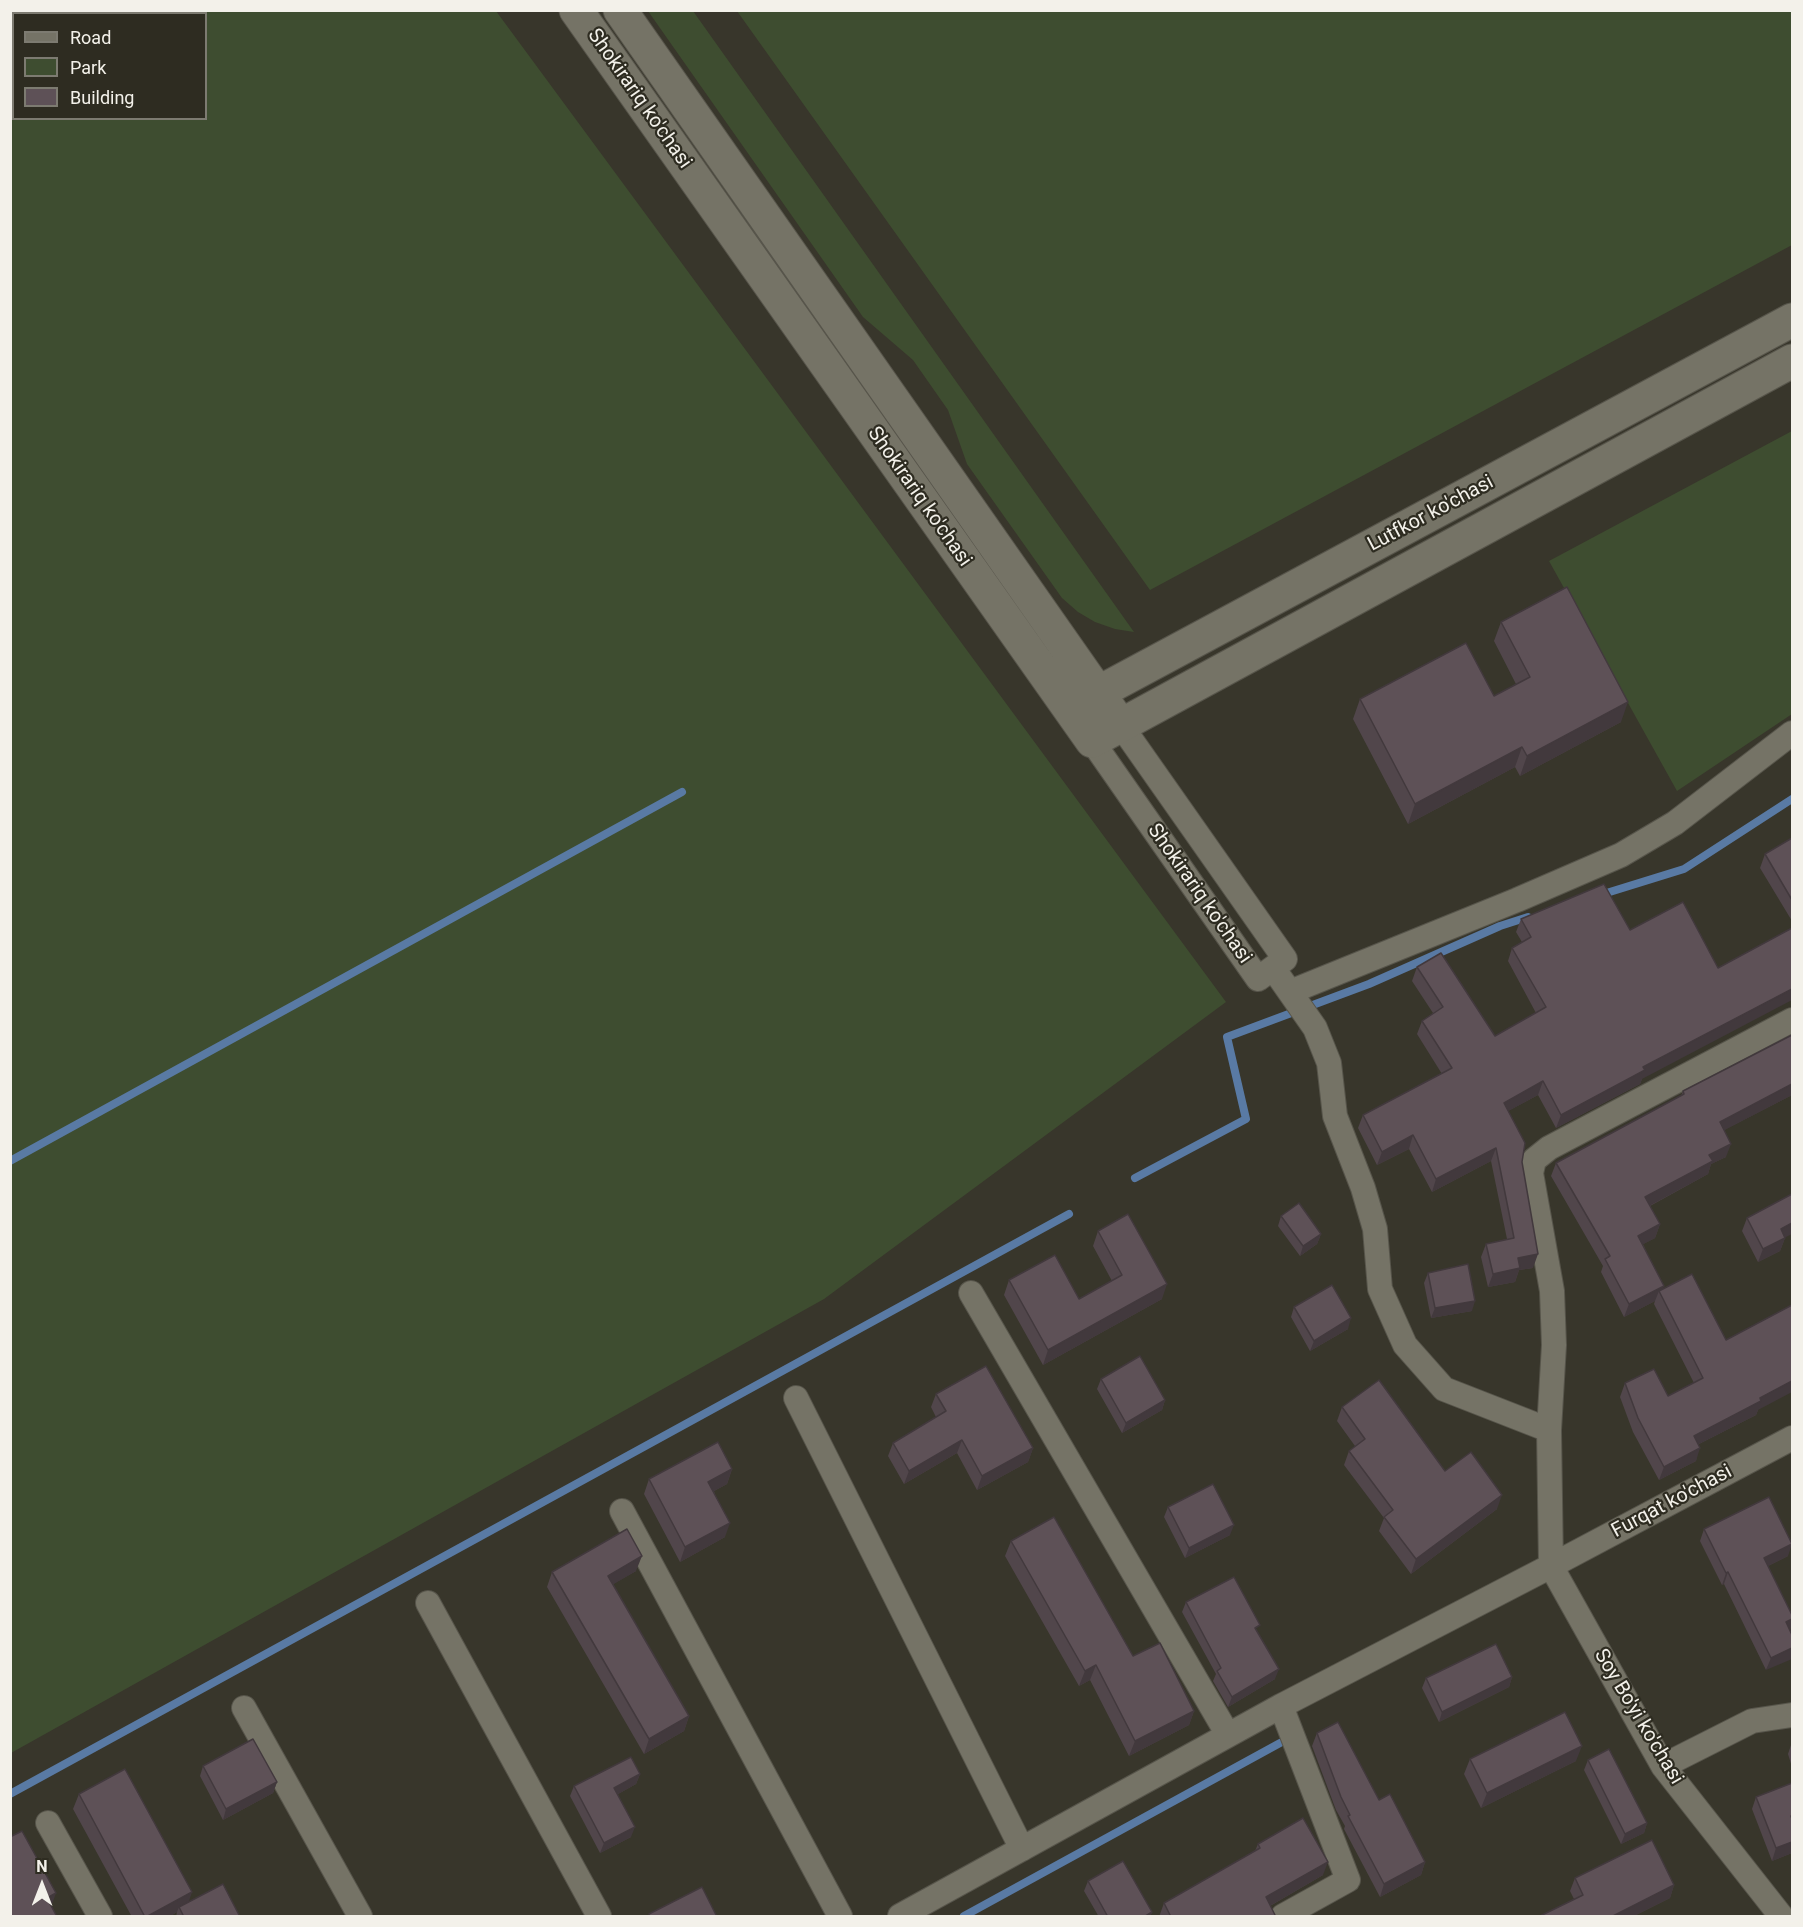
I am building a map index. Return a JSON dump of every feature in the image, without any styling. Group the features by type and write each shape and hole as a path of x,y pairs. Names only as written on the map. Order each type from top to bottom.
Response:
{"main road":[{"name":"Shokirariq ko'chasi","path":"576,10 1092,741"},
{"name":"Shokirariq ko'chasi","path":"620,10 1120,724"},
{"name":"Lutfkor ko'chasi","path":"1069,709 1792,320"},
{"name":"Lutfkor ko'chasi","path":"1092,741 1792,361"}],"street":[{"name":"Shokirariq ko'chasi","path":"1092,741 1258,979 1285,959 1120,724"},
{"path":"1290,993 1506,905 1621,855 1674,823 1792,733"},
{"path":"1274,968 1315,1028 1329,1063 1335,1116 1375,1229 1380,1289 1405,1345 1444,1389 1549,1430"},
{"path":"1551,1566 1549,1430 1554,1345 1552,1291 1530,1173 1534,1161 1549,1148 1792,1020"},
{"path":"971,1293 1228,1735"},
{"path":"796,1398 1022,1849"},
{"name":"Furqat ko'chasi","path":"900,1917 1281,1706 1792,1438"},
{"path":"622,1511 840,1917"},
{"name":"Soy Bo'yi ko'chasi","path":"1551,1566 1663,1766 1781,1917"},
{"path":"428,1603 599,1917"},
{"path":"1281,1706 1348,1880 1284,1917"},
{"path":"244,1708 360,1917"},
{"path":"1663,1766 1752,1721 1792,1715"},
{"path":"48,1822 100,1917"}],"green space":[{"path":"11,10 496,11 1226,1002 824,1299 11,1753"},
{"path":"648,11 693,11 1134,632 1115,629 1095,622 1078,612 1062,598 967,464 948,410 913,360 863,317"},
{"path":"737,11 1792,11 1792,245 1150,590"},
{"path":"1792,431 1792,714 1677,791 1549,561"}],"building":[{"path":"1567,587 1628,702 1527,756 1522,747 1415,804 1360,699 1466,643 1494,696 1530,677 1501,622"},
{"path":"1792,838 1792,900 1765,854"},
{"path":"1604,884 1630,930 1683,902 1718,968 1792,928 1792,989 1643,1067 1645,1070 1561,1115 1543,1081 1504,1103 1525,1143 1522,1162 1538,1254 1518,1258 1520,1268 1493,1274 1486,1244 1514,1238 1496,1148 1436,1179 1413,1135 1382,1152 1363,1115 1452,1068 1422,1021 1443,1007 1417,967 1441,953 1495,1036 1546,1007 1512,948 1531,937 1521,919"},
{"path":"1792,1035 1792,1084 1720,1122 1731,1144 1709,1155 1713,1161 1645,1197 1660,1224 1638,1236 1664,1286 1629,1304 1605,1259 1610,1256 1556,1163 1684,1094 1683,1091"},
{"path":"1792,1194 1792,1223 1781,1229 1785,1238 1763,1249 1747,1218"},
{"path":"1299,1203 1321,1234 1303,1246 1281,1216"},
{"path":"1128,1214 1167,1284 1048,1350 1009,1280 1055,1255 1079,1299 1122,1275 1098,1231"},
{"path":"1468,1264 1475,1301 1435,1308 1428,1273"},
{"path":"1692,1274 1726,1340 1792,1305 1792,1381 1760,1398 1761,1401 1694,1436 1700,1448 1664,1467 1638,1418 1625,1383 1654,1369 1668,1396 1703,1378 1659,1291"},
{"path":"1332,1285 1351,1318 1314,1341 1294,1307"},
{"path":"1140,1356 1165,1400 1126,1423 1101,1379"},
{"path":"986,1366 1033,1448 982,1476 962,1440 909,1471 893,1443 946,1411 936,1394"},
{"path":"1379,1380 1445,1471 1471,1452 1502,1495 1416,1559 1384,1517 1393,1510 1349,1451 1365,1439 1342,1407"},
{"path":"718,1442 732,1469 708,1482 730,1523 685,1547 649,1479"},
{"path":"1213,1484 1234,1525 1189,1548 1168,1507"},
{"path":"1769,1497 1792,1544 1764,1558 1792,1615 1792,1619 1786,1622 1792,1635 1792,1648 1771,1658 1704,1529"},
{"path":"1054,1517 1133,1656 1160,1643 1194,1711 1135,1741 1096,1665 1085,1671 1011,1541"},
{"path":"627,1529 642,1556 608,1576 689,1716 649,1739 552,1572"},
{"path":"1234,1577 1260,1625 1255,1628 1279,1669 1232,1697 1217,1671 1221,1668 1186,1602"},
{"path":"1496,1644 1512,1677 1442,1712 1426,1678"},
{"path":"1565,1712 1582,1746 1487,1793 1470,1759"},
{"path":"1338,1722 1379,1800 1390,1794 1425,1862 1384,1884 1348,1816 1350,1815 1317,1733"},
{"path":"253,1739 277,1782 226,1809 203,1766"},
{"path":"1609,1749 1647,1823 1625,1834 1588,1760"},
{"path":"631,1757 640,1774 614,1788 635,1827 604,1843 574,1786"},
{"path":"125,1769 192,1892 146,1917 79,1794"},
{"path":"1792,1783 1792,1842 1776,1848 1756,1797"},
{"path":"1303,1818 1328,1862 1266,1897 1276,1917 1171,1917 1164,1903 1260,1848 1258,1844"},
{"path":"22,1831 56,1893 47,1898 57,1917 10,1917 10,1837"},
{"path":"1652,1840 1674,1885 1611,1917 1538,1917 1583,1895 1575,1878"},
{"path":"1123,1861 1152,1912 1144,1917 1108,1917 1088,1881"},
{"path":"223,1884 240,1917 184,1917 179,1907"},
{"path":"702,1887 717,1917 650,1917 649,1914"}],"waterway":[{"path":"10,1161 682,792"},
{"path":"1600,895 1684,869 1792,799"},
{"path":"1135,1178 1246,1119 1227,1037 1369,984 1500,926 1528,917"},
{"path":"10,1794 1069,1214"},
{"path":"964,1916 1280,1743"}]}
